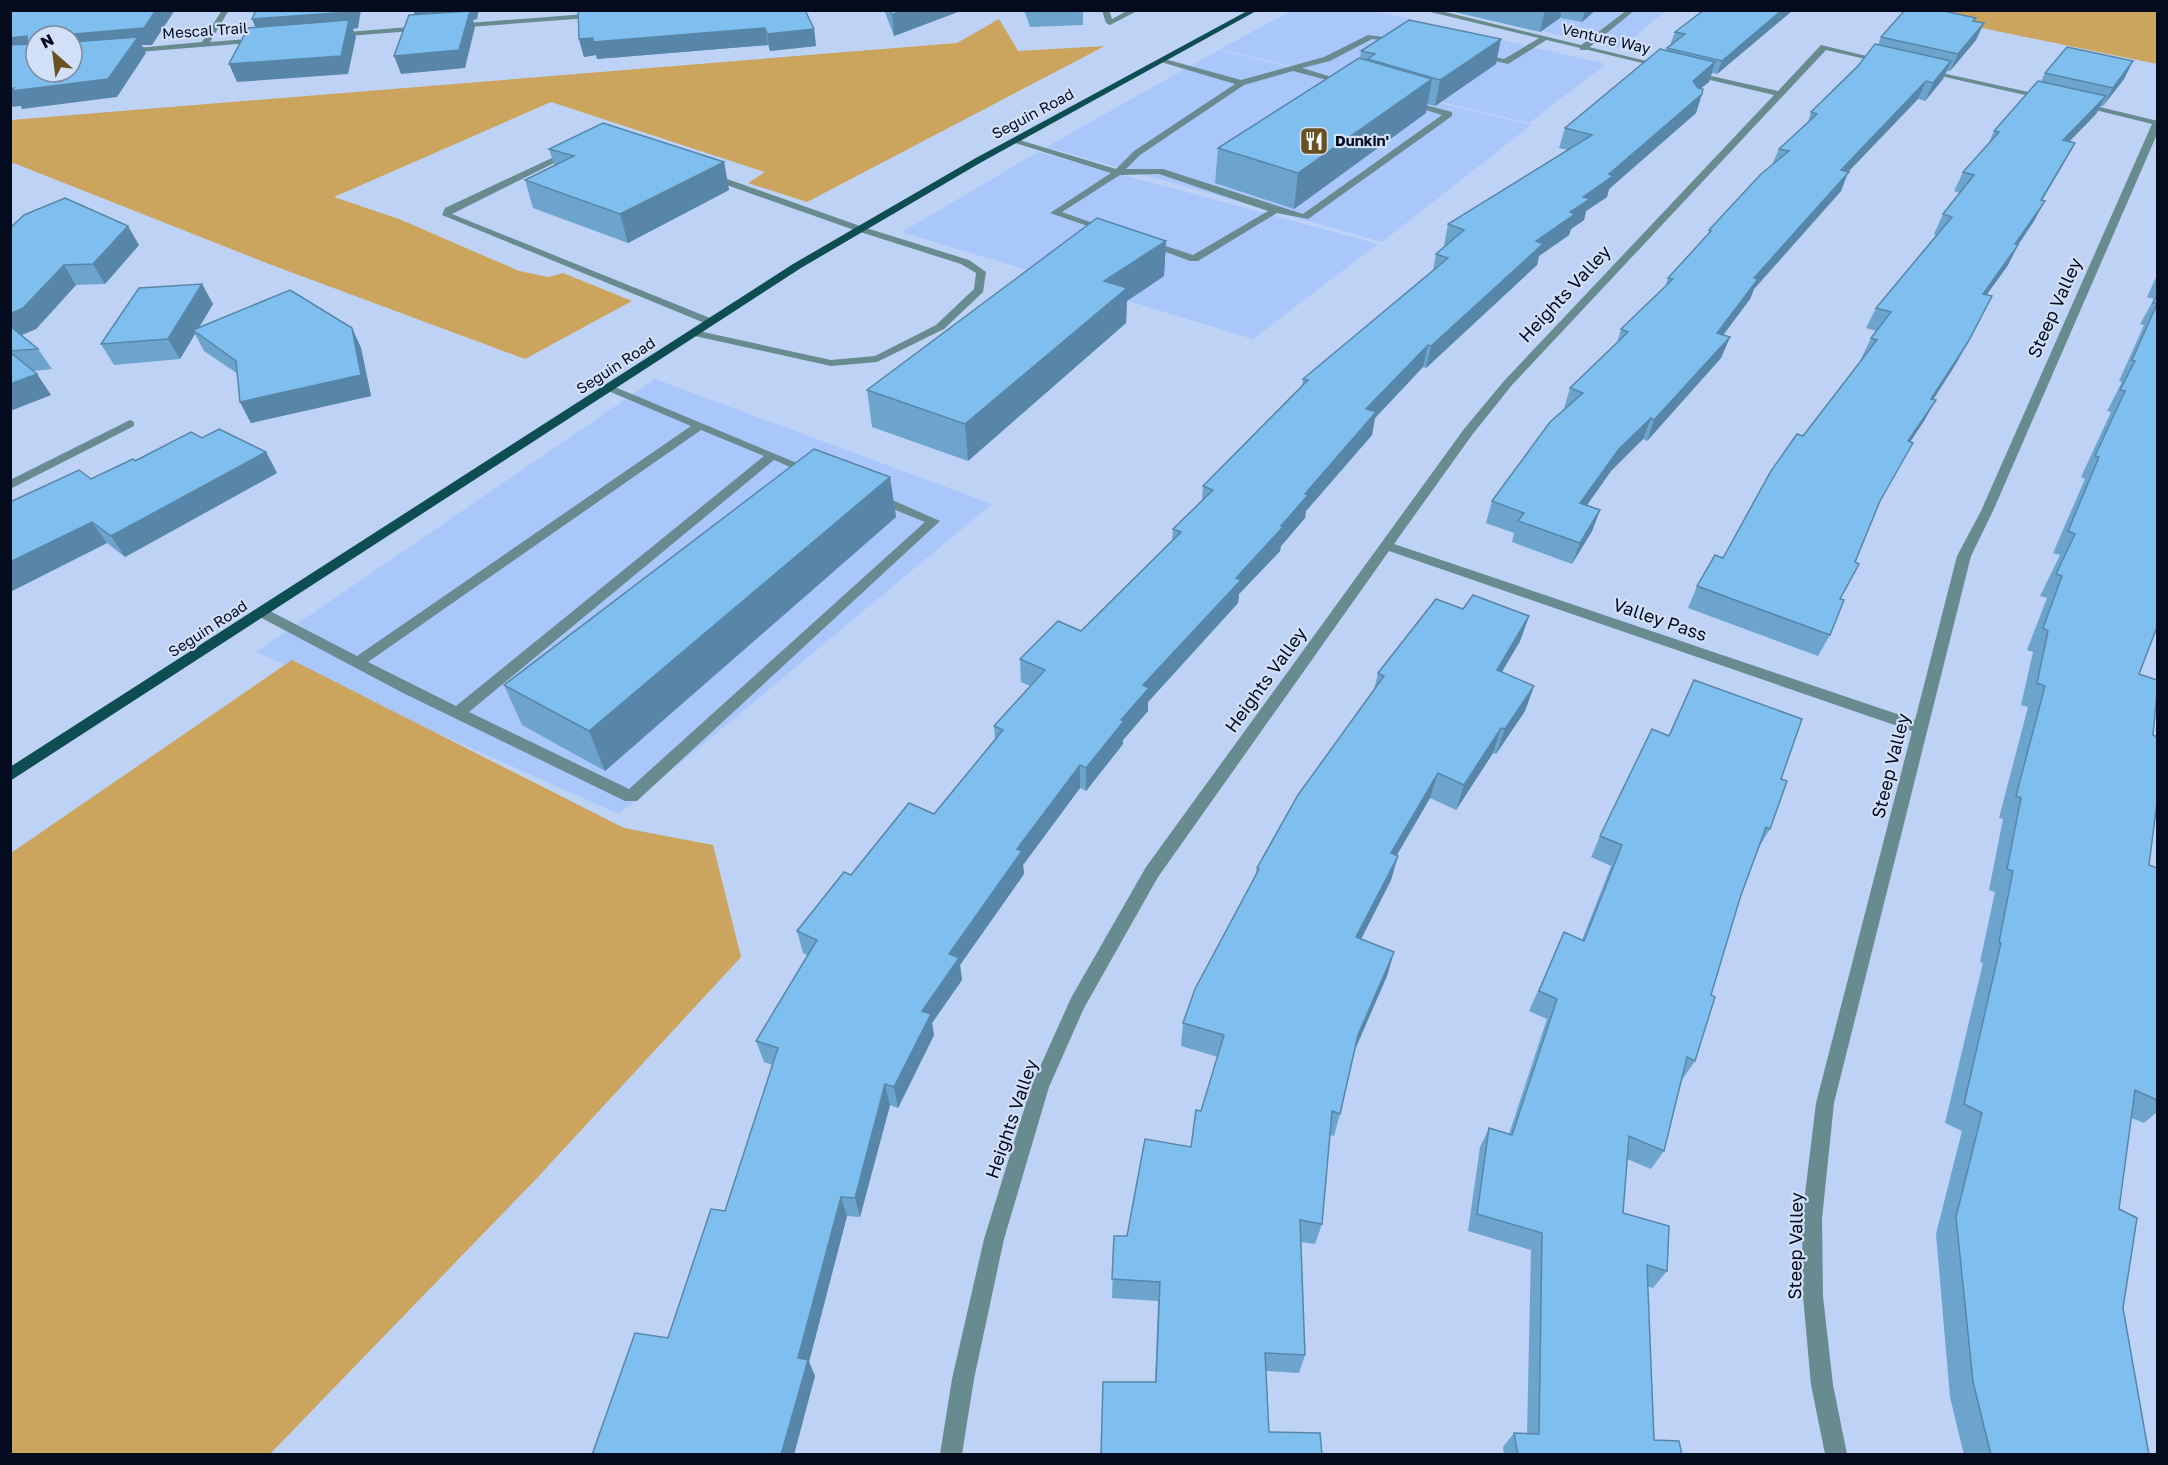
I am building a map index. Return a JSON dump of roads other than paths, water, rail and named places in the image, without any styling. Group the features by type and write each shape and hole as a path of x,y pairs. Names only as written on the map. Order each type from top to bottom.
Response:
{"main road":[{"name":"Seguin Road","path":"10,775 797,266 1014,141 1255,10"}],"street":[{"path":"204,45 226,10"},
{"path":"529,21 531,10"},
{"path":"1105,10 1110,22 1136,10"},
{"name":"Venture Way","path":"1425,10 1676,69"},
{"path":"1583,48 1632,10"},
{"path":"448,27 608,15"},
{"path":"320,36 436,27"},
{"path":"1119,234 1055,213 1118,172 1137,153 1240,83 1327,59 1371,37 1407,40"},
{"name":"Mescal Trail","path":"116,51 274,39"},
{"path":"1472,54 1505,62 1544,39"},
{"name":"Heights Valley","path":"951,1455 963,1379 994,1239 1040,1087 1077,1004 1152,872 1468,432 1508,383 1824,47 1893,63"},
{"path":"1164,60 1240,83"},
{"path":"1916,68 2054,99"},
{"path":"1295,69 1359,88"},
{"path":"1687,72 1780,94"},
{"path":"1014,141 1118,172 1160,171 1276,210 1305,217 1449,114 1404,101"},
{"path":"2066,102 2157,123"},
{"name":"Steep Valley","path":"1836,1455 1822,1385 1813,1296 1812,1219 1825,1103 1964,556 1987,511 2157,123"},
{"path":"586,145 448,210 447,215 711,322"},
{"path":"694,333 831,363 877,359 940,327 979,290 981,272 965,261 860,229 696,171"},
{"path":"1140,241 1194,259 1276,210"},
{"path":"610,388 826,478"},
{"path":"10,485 130,424"},
{"path":"358,662 699,426"},
{"path":"458,713 772,456"},
{"path":"261,612 458,713 631,797 934,521 858,491"},
{"name":"Valley Pass","path":"1387,546 1921,728"}],"place":[{"name":"Dunkin'","path":"1314,141"}]}
